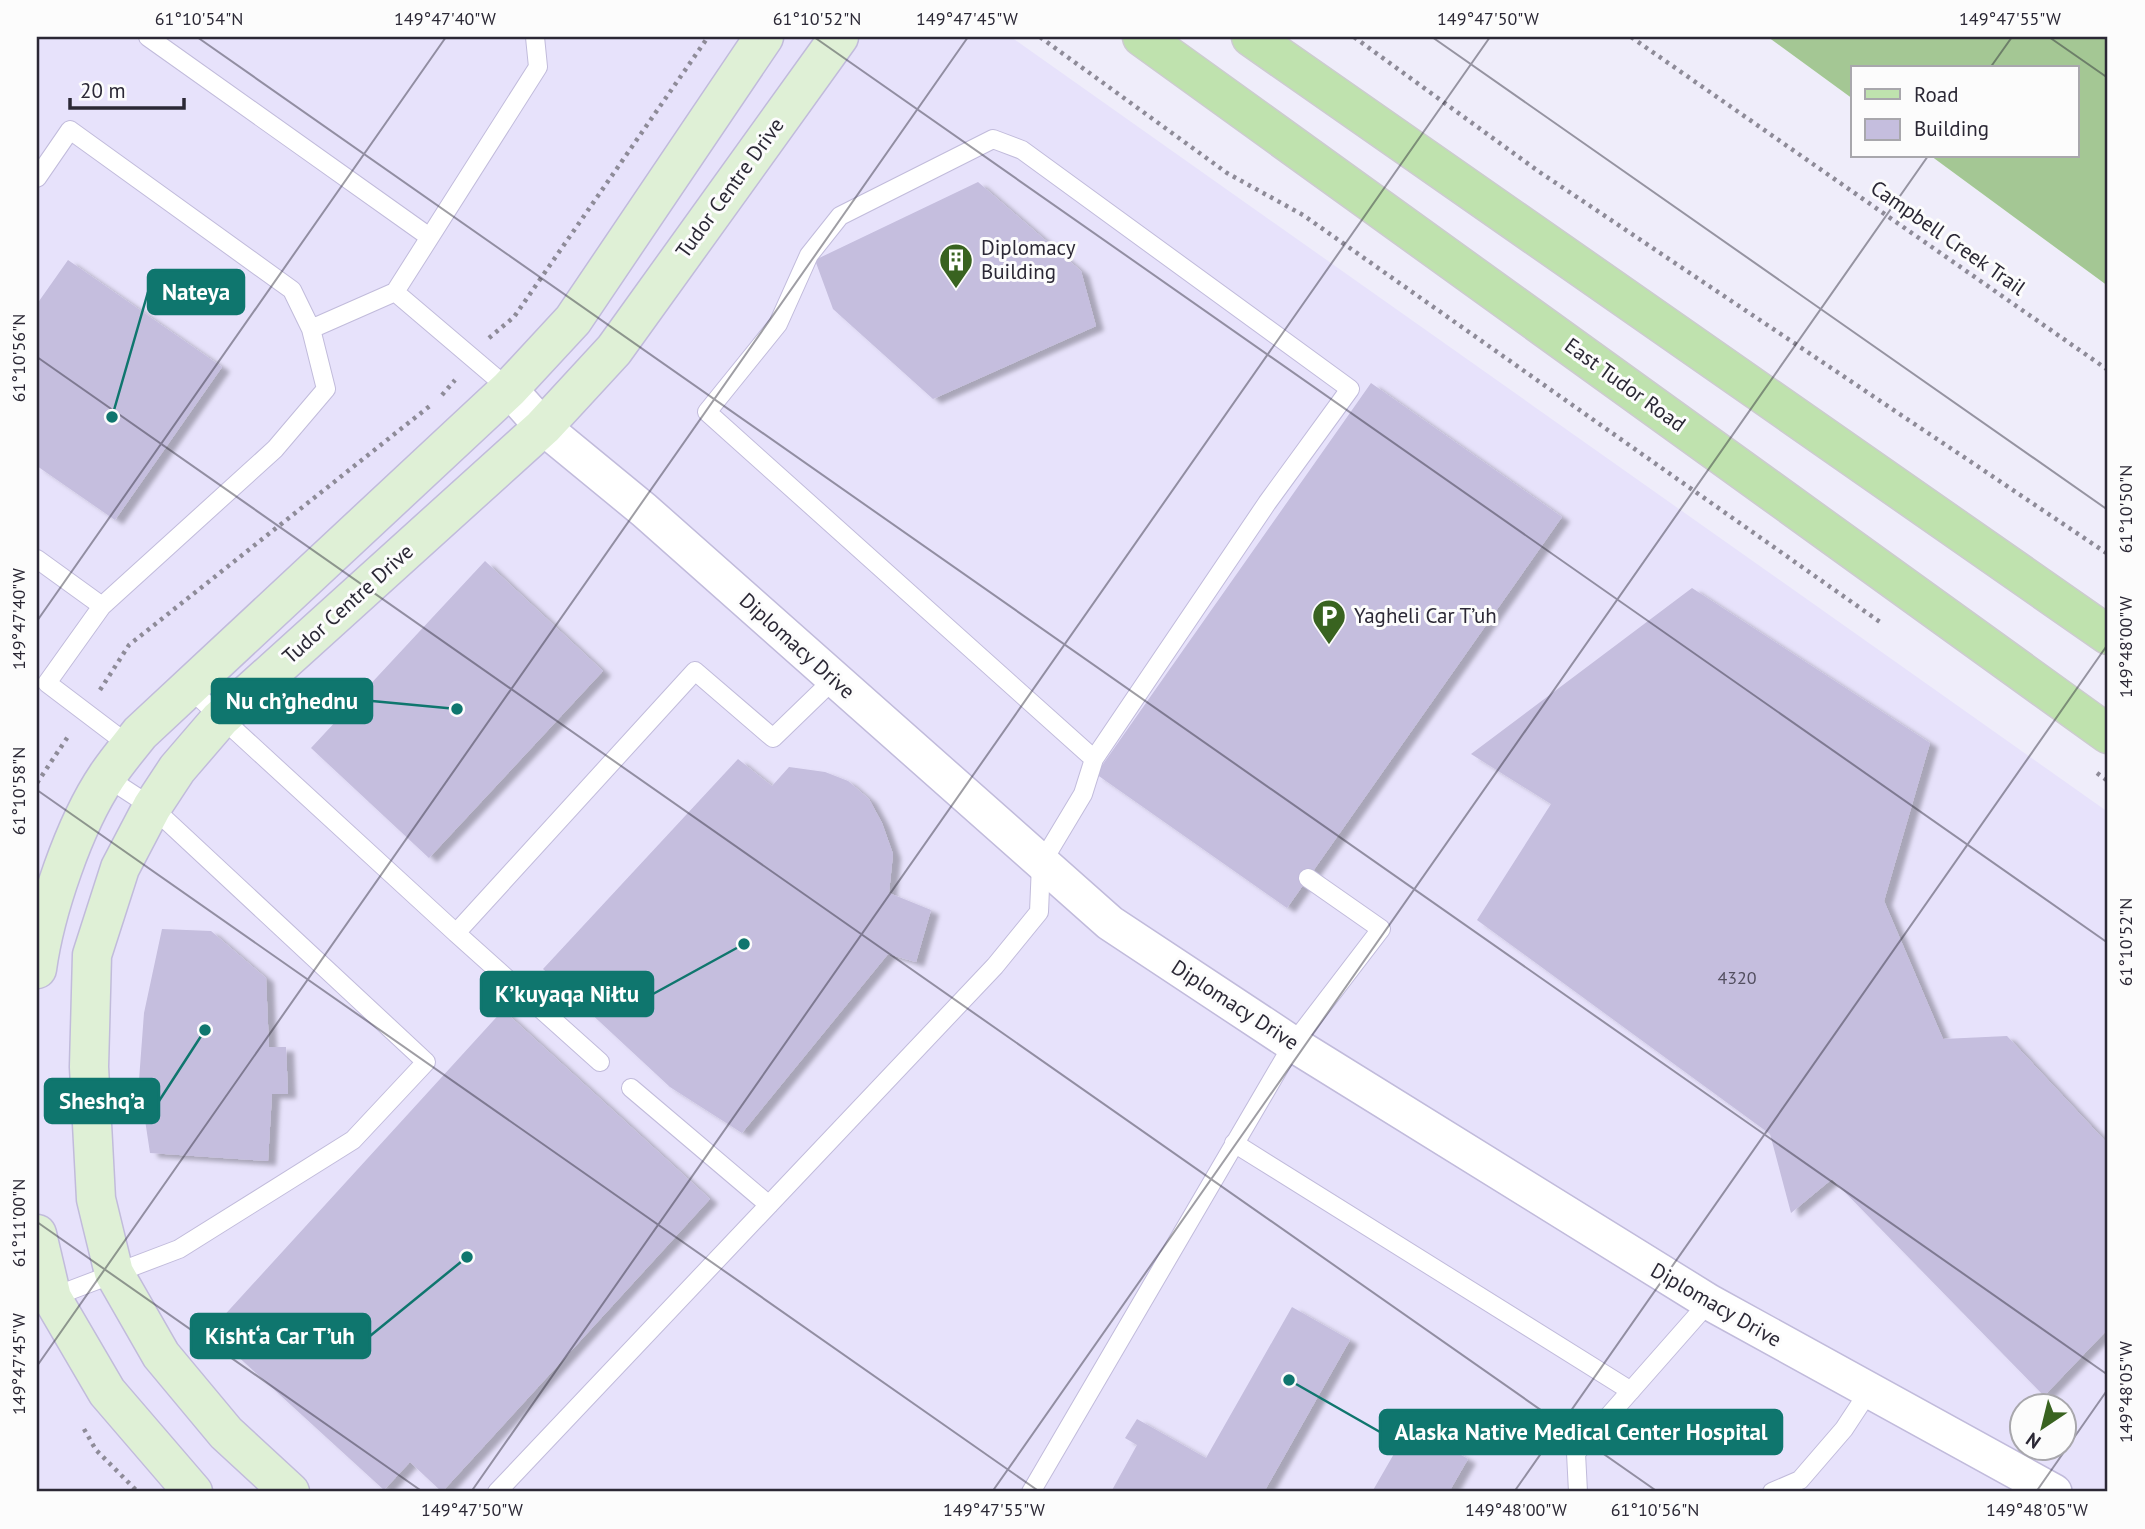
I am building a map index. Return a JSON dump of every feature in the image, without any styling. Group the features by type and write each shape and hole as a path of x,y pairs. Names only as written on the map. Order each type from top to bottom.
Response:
{"main road":[{"name":"East Tudor Road","path":"1142,37 2108,734"},
{"path":"1251,37 2108,635"}],"street":[{"path":"37,969 40,947 75,837 106,778 130,746 188,687 509,389 573,320 764,37"},
{"name":"Tudor Centre Drive","path":"290,1492 226,1433 161,1355 114,1273 95,1189 89,1067 92,954 120,868 152,807 177,769 220,719 543,427 614,350 839,37"},
{"name":"Diplomacy Drive","path":"509,389 543,427 644,510 1110,923 1293,1044 1709,1302 2054,1492"},
{"path":"37,1234 44,1301 107,1392 193,1492"}],"lane":[{"path":"148,37 428,236"},
{"path":"311,329 395,292 428,236 538,67 535,37"},
{"path":"37,178 70,130 292,290 311,329 326,389 275,449 102,606 42,687 85,712 130,746"},
{"path":"497,1492 995,966 1039,912 1041,864 1083,794 1094,759 1267,503 1350,389 1022,150 993,139 840,216 809,255 778,324 707,412 1094,759"},
{"path":"395,292 509,389"},
{"path":"37,559 102,606"},
{"path":"456,933 695,671 773,738 834,679"},
{"path":"188,687 220,719 600,1062"},
{"path":"44,1301 179,1249 353,1140 426,1062 152,807 106,778"},
{"path":"1031,1492 1293,1044 1381,929 1308,878"},
{"path":"631,1088 769,1205"},
{"path":"1234,1143 1631,1391"},
{"path":"1578,1492 1576,1453 1709,1302"},
{"path":"1772,1492 1800,1480 1844,1429 1869,1391"}],"path":[{"path":"498,328 514,317 708,37"},
{"path":"1040,37 1227,173 1303,215 1892,630"},
{"path":"1354,37 1538,171 2108,554"},
{"name":"Campbell Creek Trail","path":"1631,37 2108,370"},
{"path":"37,783 129,645 437,401"},
{"path":"2087,766 2108,781"}],"shaded area":[{"path":"37,37 1011,37 2108,812 2108,1492 37,1492"}],"green space":[{"path":"1768,37 2108,37 2108,286 1934,158 2078,158 2078,66 1851,66 1851,98"}],"building":[{"name":"Diplomacy Building","path":"978,182 1081,271 1096,326 933,399 833,309 815,260"},
{"path":"68,260 222,367 115,520 37,466 37,304"},
{"name":"Yagheli Car T’uh","path":"1371,383 1562,517 1287,908 1096,774"},
{"path":"485,561 603,671 429,858 311,748"},
{"path":"1692,588 1930,743 1884,901 1943,1039 2007,1036 2108,1144 2108,1329 2048,1392 2040,1392 1832,1179 1791,1213 1770,1134 1477,920 1551,804 1471,754"},
{"path":"738,759 772,786 789,767 825,772 848,781 869,799 882,823 893,854 889,893 931,910 916,962 888,954 742,1133 670,1087 543,969"},
{"path":"162,929 211,931 266,978 269,1047 286,1047 288,1094 272,1094 268,1161 150,1153 139,1080 144,1013"},
{"path":"503,1010 710,1199 442,1492 410,1462 384,1490 210,1331"},
{"path":"1292,1307 1350,1340 1264,1492 1111,1492 1137,1445 1125,1438 1137,1419 1206,1458"},
{"path":"1410,1426 1468,1459 1449,1492 1372,1492"}],"place":[{"name":"Diplomacy Building","path":"956,290"},
{"name":"Nateya","path":"112,417"},
{"name":"Yagheli Car T’uh","path":"1329,646"},
{"name":"Nu ch’ghednu","path":"457,709"},
{"name":"K’kuyaqa Niłtu","path":"744,944"},
{"name":"Sheshq’a","path":"205,1030"},
{"name":"Kisht‘a Car T’uh","path":"467,1257"},
{"name":"Alaska Native Medical Center Hospital","path":"1289,1380"}]}
